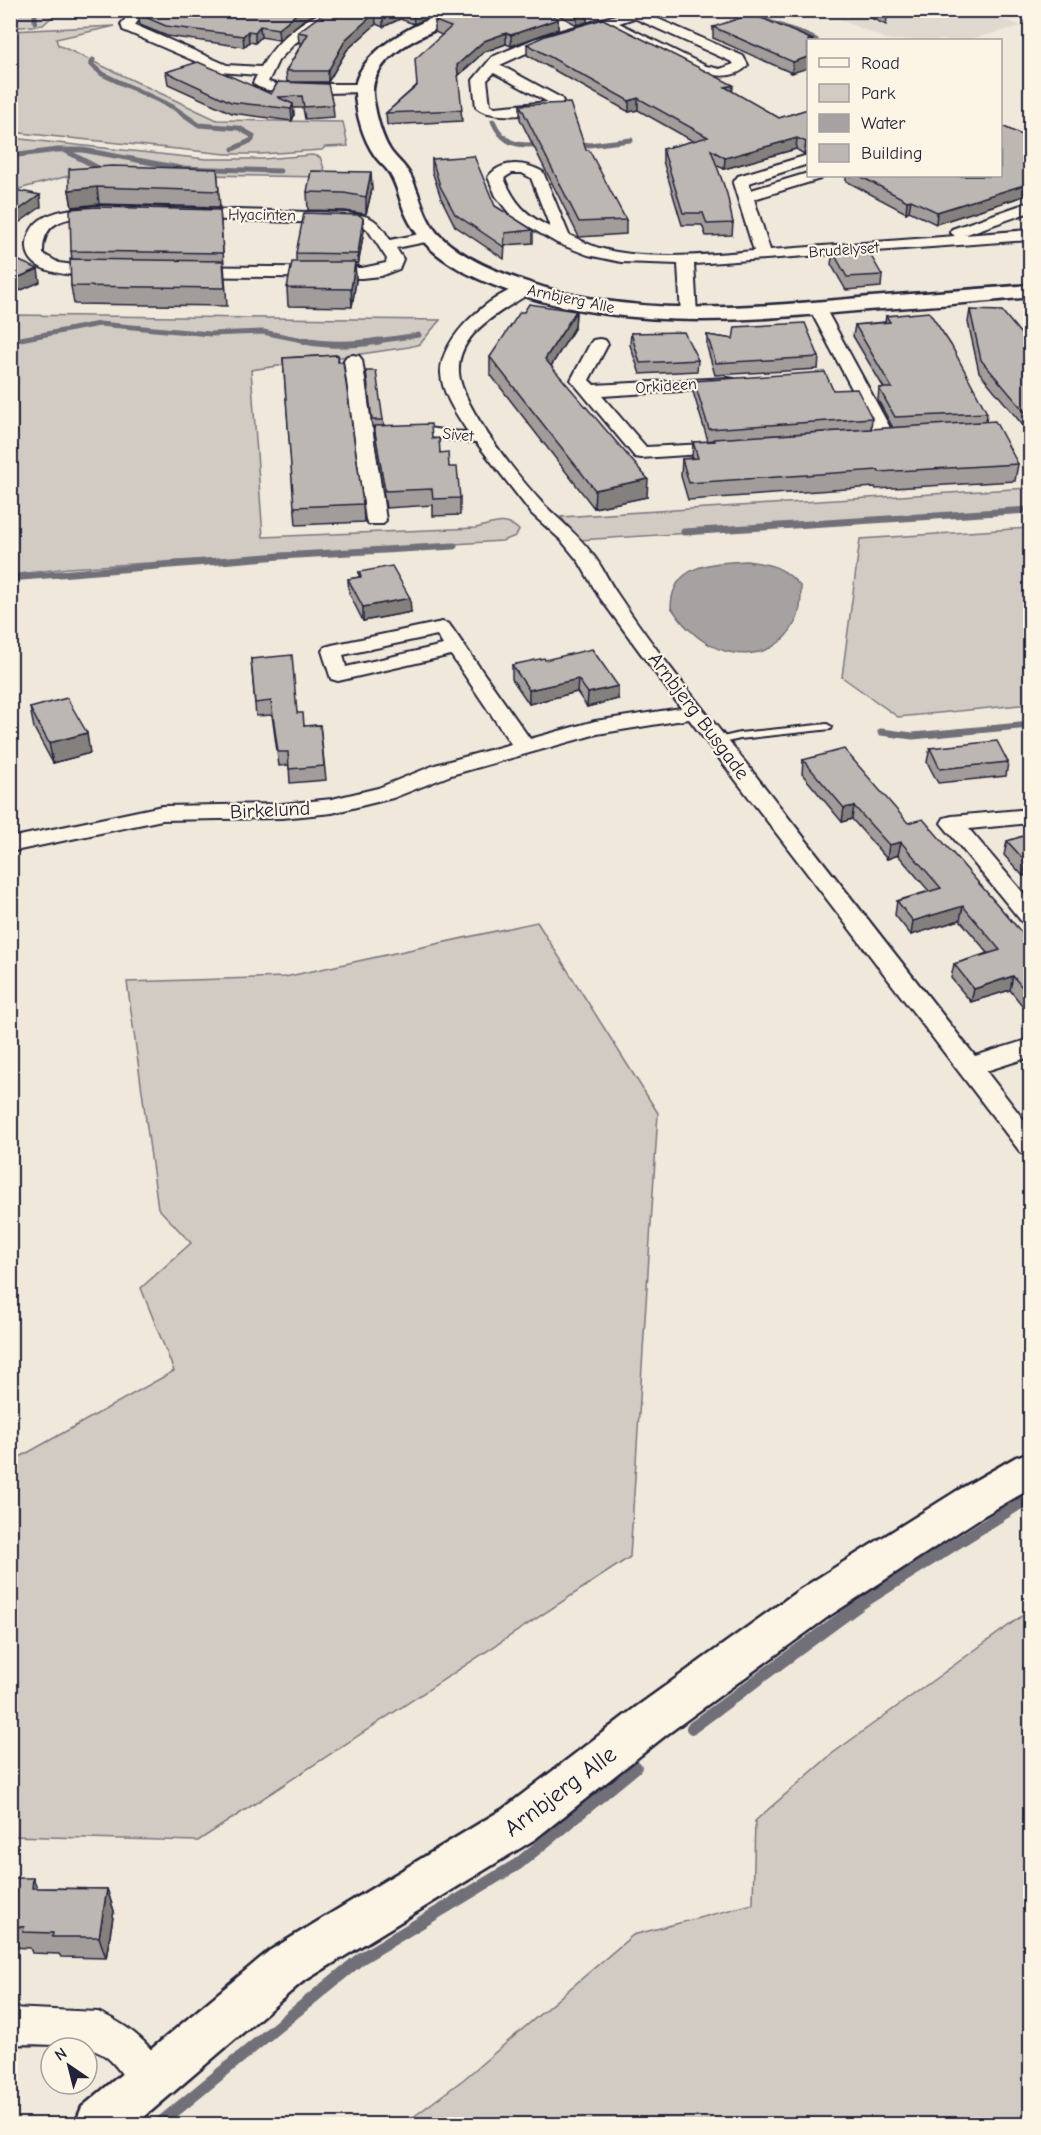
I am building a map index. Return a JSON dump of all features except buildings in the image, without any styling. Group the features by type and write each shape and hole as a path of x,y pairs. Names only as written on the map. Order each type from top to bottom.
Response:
{"street":[{"path":"147,10 137,14 128,27 225,69 264,71"},
{"path":"335,10 305,28 280,48 264,71 260,83 266,87 364,88 371,71 392,48 423,29 473,10"},
{"path":"492,66 556,101 551,108 494,111 483,107 480,80 497,60 521,49 576,31 635,14 738,59 741,65 734,71 720,73 702,70 608,22"},
{"path":"562,24 576,31"},
{"name":"Arnbjerg Alle","path":"364,88 368,115 383,154 401,175 416,219 430,237 445,250 476,270 524,290 587,306 689,315 817,308 1030,291"},
{"path":"764,256 747,196 741,183 742,179 807,159"},
{"name":"Brudelyset","path":"563,240 538,176 524,168 501,172 496,177 504,196 517,214 563,240 594,252 621,257 686,260 764,256 1030,235"},
{"path":"747,196 812,177"},
{"name":"Brudelyset","path":"924,243 1030,207"},
{"name":"Hyacinten","path":"99,211 365,220 374,227 387,245 395,259 393,266 381,271 362,273 74,270 44,264 35,256 39,229 73,214 99,211"},
{"path":"387,245 430,237"},
{"path":"686,260 689,315"},
{"name":"Arnbjerg Busgade","path":"524,290 482,317 458,345 452,360 450,376 458,400 483,437 539,510 556,523 575,545 601,580 605,591 694,711 1030,1146"},
{"path":"817,308 845,375 886,437"},
{"path":"599,344 580,380 641,453 746,446"},
{"path":"353,360 376,520"},
{"name":"Orkideen","path":"590,391 744,382"},
{"name":"Sivet","path":"362,435 430,432 454,437 483,437"},
{"path":"839,440 908,436"},
{"path":"456,648 338,675 332,651 442,628 456,648 524,747"},
{"name":"Birkelund","path":"10,845 162,813 282,811 332,806 385,792 443,770 595,728 664,718 694,711"},
{"path":"1030,816 952,823 1030,916"},
{"path":"970,1067 1030,1048"},
{"name":"Arnbjerg Alle","path":"99,2124 285,1967 519,1824 651,1721 814,1603 969,1504 1030,1469"},
{"path":"10,2026 98,2030 122,2045 150,2079"}],"lane":[{"path":"718,741 740,736 827,727"}],"shaded area":[{"path":"821,11 980,11 1021,26 971,39 886,39"}],"green space":[{"path":"10,11 58,11 43,25 11,28"},
{"path":"115,26 56,39 58,45 217,120 343,122 348,146 261,154 226,154 11,132 11,31"},
{"path":"11,138 206,159 263,159 312,155 320,157 327,177 80,173 11,191"},
{"path":"11,315 440,320 420,344 409,347 251,370 263,537 476,528 493,523 509,524 519,530 516,536 502,541 68,568 11,575"},
{"path":"1030,488 1030,512 579,540 561,517"},
{"path":"1030,528 1030,704 898,717 842,677 860,539"},
{"path":"537,922 658,1113 630,1557 198,1841 11,1836 11,1462 174,1371 141,1288 191,1243 158,1208 127,982 285,977"},
{"path":"1030,1610 1030,2124 404,2124 464,2079 633,1935 753,1904 755,1821 833,1753"}],"water":[{"path":"746,561 777,568 789,575 801,587 801,601 795,623 786,636 774,646 761,652 732,653 704,642 686,626 671,607 673,593 678,582 686,574 696,569 720,563"}],"waterway":[{"path":"35,10 35,22"},
{"path":"743,10 814,39"},
{"path":"93,60 91,64 102,74 173,107 199,125 239,128 253,136 252,140 233,149"},
{"path":"493,121 502,135 513,143 543,144"},
{"path":"574,142 589,145 631,140"},
{"path":"10,156 58,150 83,150 180,168 280,171"},
{"path":"66,151 106,172"},
{"path":"10,341 99,324 210,334 263,332 312,342"},
{"path":"369,342 419,335"},
{"path":"305,341 324,344 379,341"},
{"path":"684,532 1030,510"},
{"path":"10,578 280,556 454,546"},
{"path":"881,732 913,736 1030,725"},
{"path":"692,1728 862,1603 1030,1497"},
{"path":"159,2124 360,1959 518,1864 636,1767"}]}
